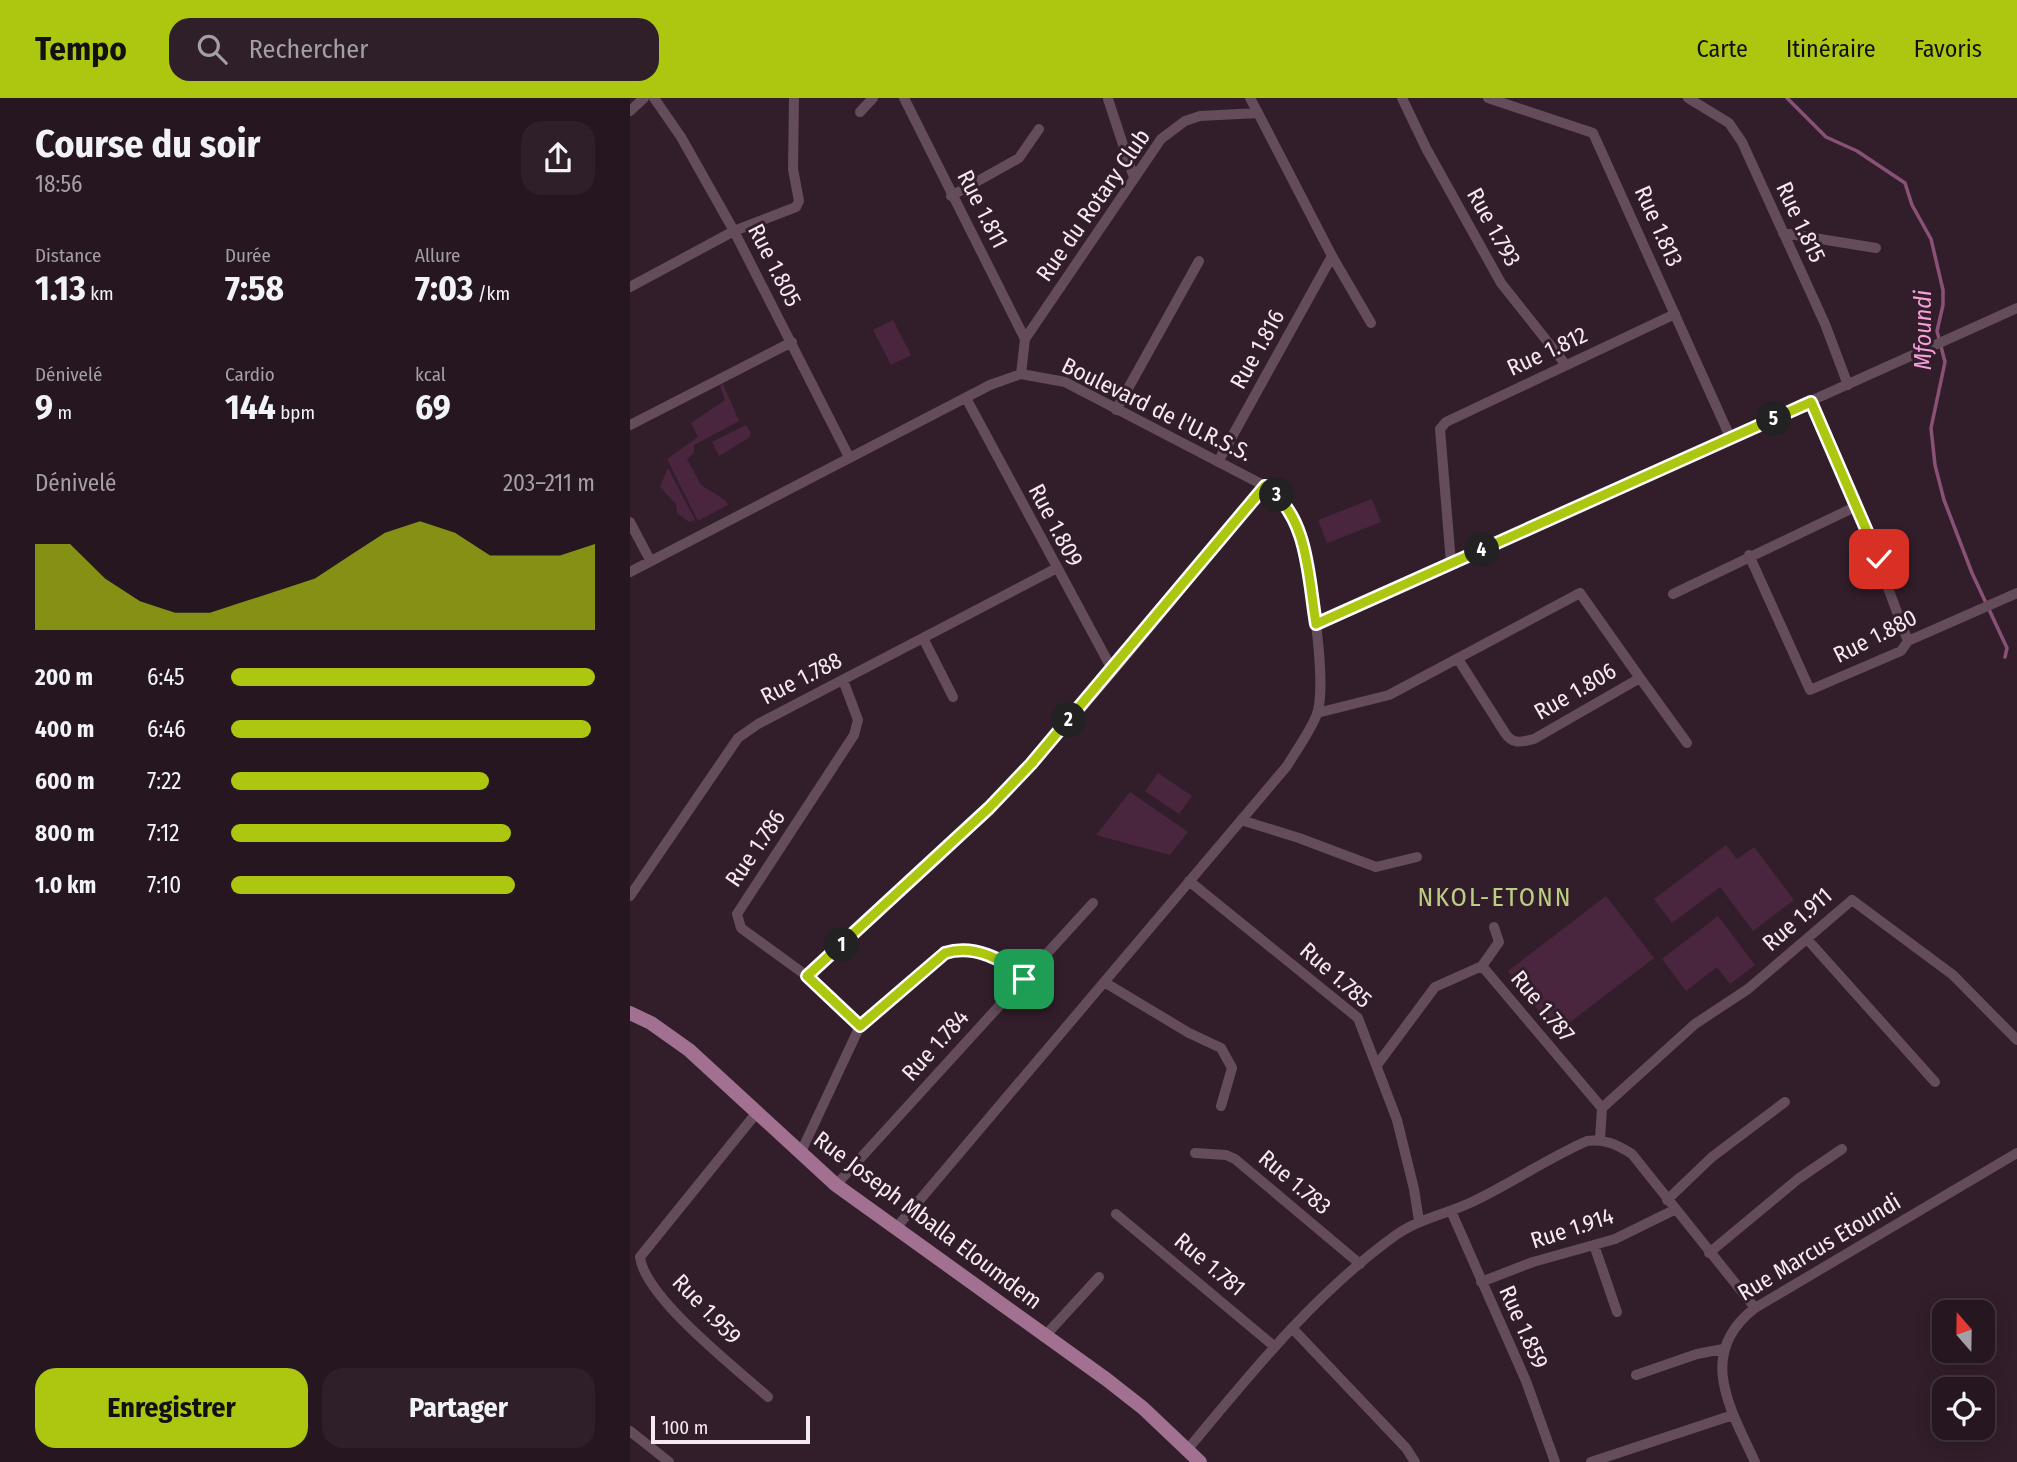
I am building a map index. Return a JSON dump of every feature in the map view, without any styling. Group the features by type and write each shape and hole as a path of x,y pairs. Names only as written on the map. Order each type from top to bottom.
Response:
{"main road":[{"name":"Rue Joseph Mballa Eloumdem","path":"630,1013 651,1023 689,1050 836,1185 1106,1379 1200,1462"}],"street":[{"path":"630,111 643,98"},
{"name":"Rue 1.805","path":"654,98 681,137 734,231 849,457"},
{"path":"630,287 734,231 796,207 799,201 793,169 794,98"},
{"path":"860,112 873,98"},
{"name":"Rue 1.811","path":"904,98 1025,339"},
{"path":"1250,98 1332,256 1371,323"},
{"name":"Rue 1.793","path":"1402,98 1426,148 1501,284 1566,365"},
{"name":"Rue 1.813","path":"1488,98 1593,133 1731,439"},
{"name":"Rue 1.815","path":"1688,98 1728,123 1742,142 1825,324 1848,385"},
{"path":"1108,99 1133,175"},
{"name":"Rue du Rotary Club","path":"1021,374 1025,339 1133,175 1161,139 1185,121 1227,112 1258,113"},
{"path":"951,196 1019,158 1039,129"},
{"path":"1783,233 1876,248"},
{"name":"Rue 1.816","path":"1218,462 1332,256"},
{"path":"1116,410 1199,261"},
{"path":"1316,624 2017,308"},
{"name":"Rue 1.812","path":"1451,563 1440,429 1446,422 1675,314"},
{"path":"630,425 792,342"},
{"path":"630,572 849,457 966,398 1021,374"},
{"name":"Boulevard de l'U.R.S.S.","path":"1021,374 1065,382 1265,486 1285,503 1303,542 1316,624 1317,713"},
{"name":"Rue 1.809","path":"966,398 1055,569 1113,671"},
{"path":"1811,402 1857,506 1908,641"},
{"path":"807,976 989,808 1113,671 1265,486"},
{"path":"1673,594 1749,555 1857,506"},
{"path":"630,522 650,560"},
{"name":"Rue 1.880","path":"1749,555 1811,690 1901,651 1908,641 2017,593"},
{"name":"Rue 1.788","path":"630,896 738,738 758,724 1055,569"},
{"name":"Rue 1.806","path":"1317,713 1389,695 1580,593 1640,678 1534,739 1519,743 1510,740 1504,733 1458,659"},
{"path":"923,638 953,697"},
{"path":"1640,678 1687,743"},
{"name":"Rue 1.786","path":"843,680 858,720 854,735 737,914 741,928 807,976 860,1026"},
{"path":"896,1228 1287,766 1317,713"},
{"path":"1241,820 1376,867 1417,858"},
{"name":"Rue 1.785","path":"1189,881 1358,1018 1377,1065 1407,1157 1419,1221"},
{"name":"Rue 1.911","path":"1602,1108 1695,1024 1748,989 1852,900 1953,975 2017,1039"},
{"name":"Rue 1.784","path":"836,1185 1093,903"},
{"name":"Rue 1.787","path":"1494,927 1499,942 1482,966 1602,1108"},
{"path":"1807,939 1935,1082"},
{"path":"800,1154 860,1026 945,953 953,950 1000,959 1024,979"},
{"path":"1377,1065 1435,987 1482,966"},
{"path":"1104,982 1189,1033 1222,1048 1232,1069 1221,1106"},
{"path":"1667,1200 1712,1157 1785,1102"},
{"path":"1600,1139 1602,1108"},
{"name":"Rue 1.959","path":"758,1111 640,1257 641,1265 664,1300 768,1397"},
{"path":"1188,1449 1275,1347 1360,1264 1419,1221 1451,1211 1571,1148 1600,1139 1632,1154 1709,1254 1755,1308"},
{"path":"1709,1254 1798,1179 1842,1149"},
{"name":"Rue 1.783","path":"1195,1153 1226,1155 1235,1159 1360,1264"},
{"name":"Rue Marcus Etoundi","path":"1723,1349 1733,1328 1755,1308 2017,1153"},
{"name":"Rue 1.914","path":"1481,1282 1533,1262 1615,1239 1674,1210"},
{"name":"Rue 1.859","path":"1451,1211 1526,1381 1555,1462"},
{"name":"Rue 1.781","path":"1116,1214 1275,1347"},
{"path":"1594,1245 1617,1312"},
{"path":"1044,1337 1099,1277"},
{"path":"1293,1329 1406,1448 1415,1462"},
{"path":"1636,1375 1697,1353 1723,1349 1721,1375 1733,1415 1755,1462"},
{"path":"1591,1462 1733,1415"},
{"path":"630,1431 669,1462"},
{"path":"1629,1450 1633,1462"}],"shaded area":[{"path":"893,320 911,355 891,365 873,330"},
{"path":"723,384 739,421 694,445 694,453 687,459 701,485 725,500 728,505 698,521 667,459 698,437 691,423 725,400 720,386"},
{"path":"746,425 751,433 750,437 719,456 712,442"},
{"path":"668,468 695,520 689,522 677,513 676,504 660,487"},
{"path":"1372,499 1381,522 1327,543 1318,520"},
{"path":"1158,773 1192,796 1179,814 1145,791"},
{"path":"1130,792 1188,832 1170,855 1096,835"},
{"path":"1726,845 1737,859 1754,847 1794,900 1753,931 1720,887 1672,923 1654,899"},
{"path":"1606,896 1654,958 1556,1033 1508,971"},
{"path":"1718,916 1755,965 1730,984 1717,967 1686,991 1662,959"}],"waterway":[{"name":"Mfoundi","path":"1787,98 1826,137 1857,151 1905,183 1912,205 1931,239 1943,290 1943,305 1937,331 1945,362 1931,428 1935,465 1944,500 1972,573 2007,648 2005,657"}],"district":[{"name":"NKOL-ETONN","path":"1495,897"}],"route":[{"path":"1024,979 1007,962 1000,959 953,950 945,953 860,1026 807,976 989,808 1031,764 1113,671 1265,486 1285,503 1303,542 1316,624 1400,589 1451,563 1564,515 1811,402 1879,559"}]}
